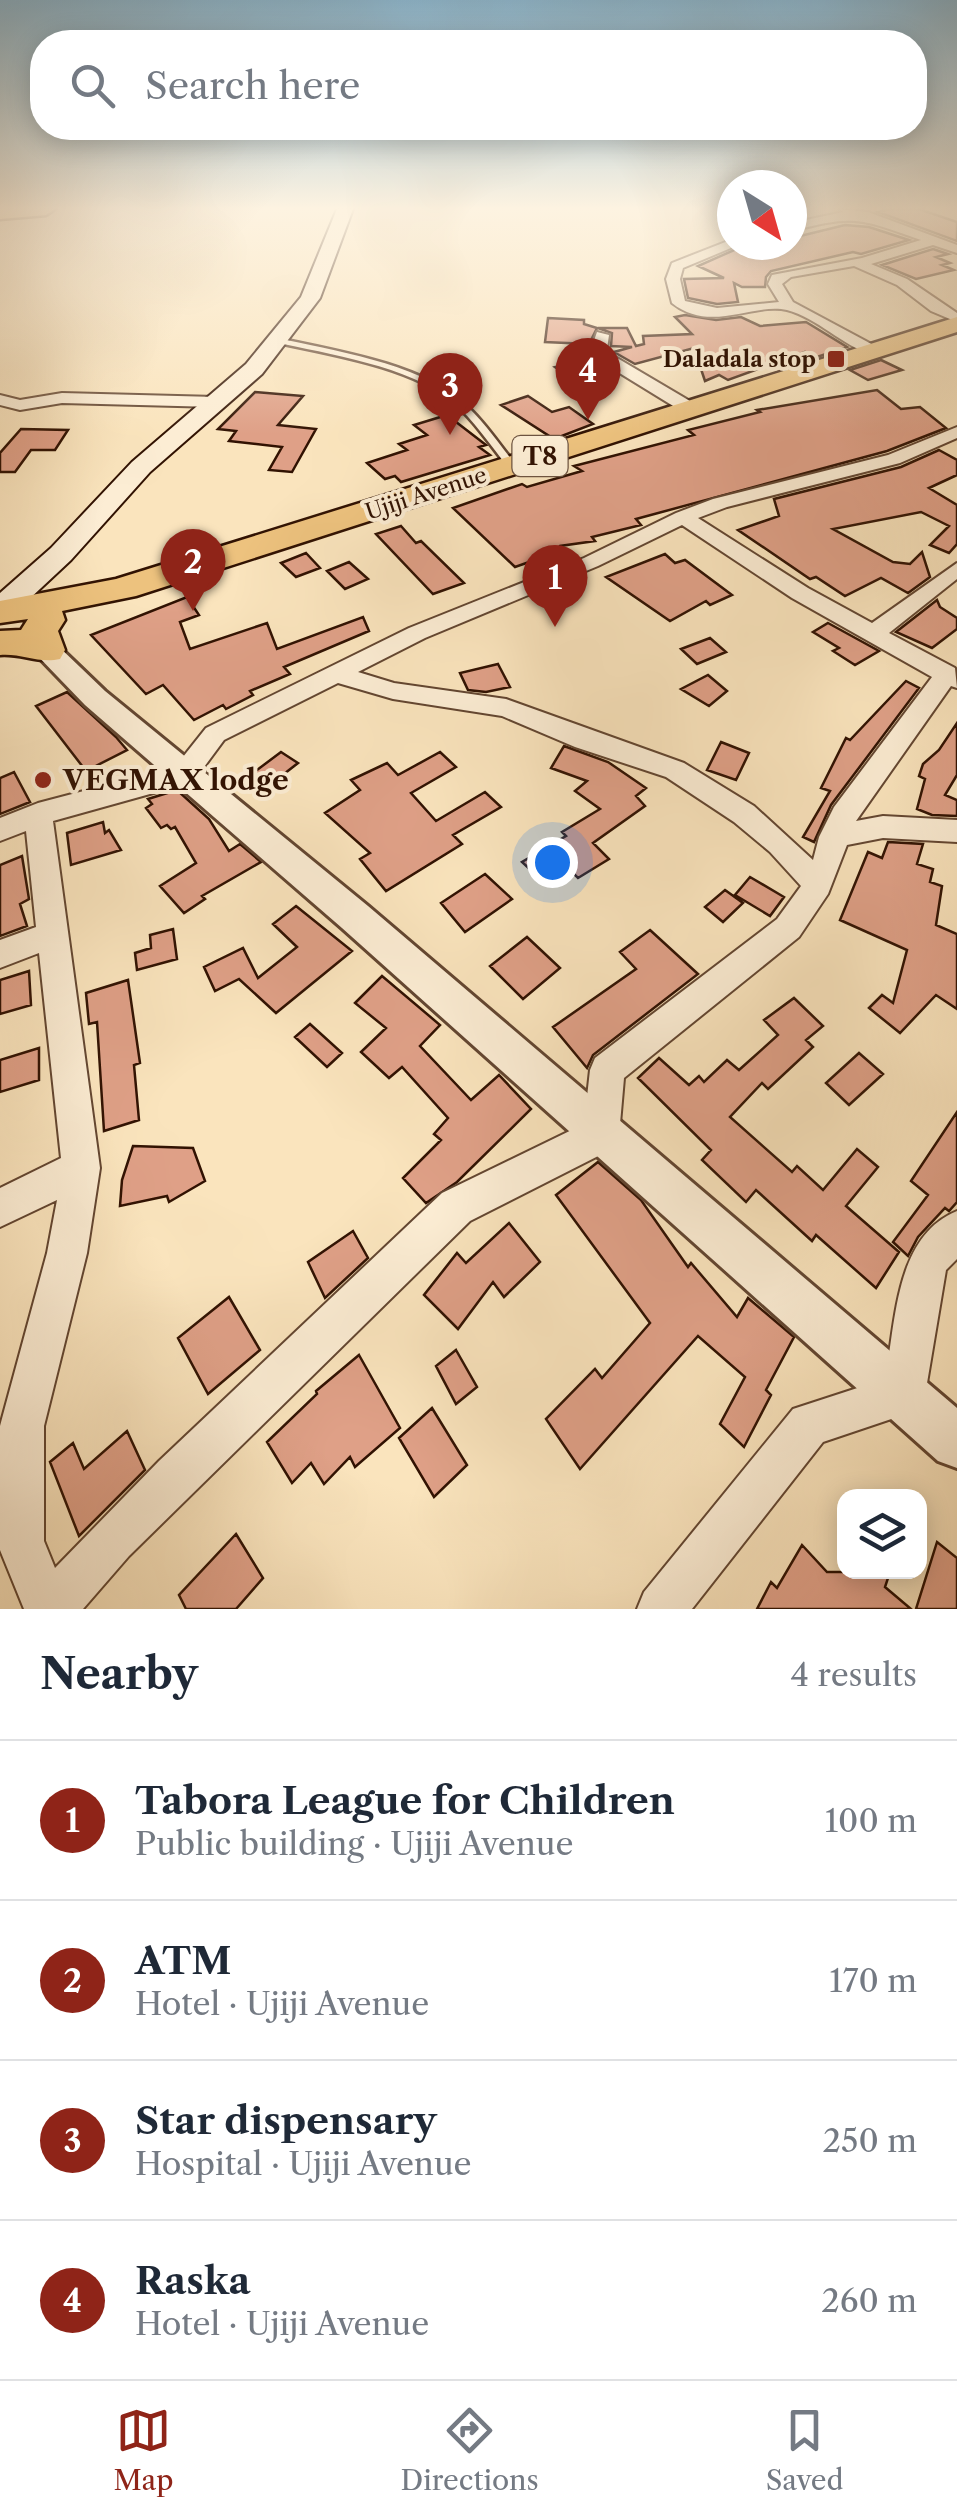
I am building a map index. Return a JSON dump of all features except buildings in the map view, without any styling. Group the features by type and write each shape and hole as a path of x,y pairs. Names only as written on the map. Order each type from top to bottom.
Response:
{"highway":[{"name":"Ujiji Avenue","path":"25,620 957,321"},
{"path":"0,644 18,641 25,620"}],"main road":[{"path":"25,620 60,554 140,467 254,369 310,298 315,284"}],"street":[{"path":"674,284 679,303 686,308 720,311 788,304"},
{"path":"778,284 779,296 788,304 872,350"},
{"path":"905,284 957,321"},
{"path":"602,335 599,349 606,358 690,408"},
{"path":"2,403 29,404 62,398 216,402"},
{"path":"0,830 38,814 184,775 215,734 334,673 530,584 591,562 683,517 720,503 894,459 957,432"},
{"path":"602,1135 607,1070 788,928 818,886 844,815 952,677 872,635 683,517"},
{"path":"872,635 955,573"},
{"path":"25,620 184,775 355,916 957,1442"},
{"path":"334,673 393,690 506,708 584,740 674,770 744,814 780,844 818,886"},
{"path":"38,814 81,1168 67,1253 22,1426 18,1468 20,1541 50,1609 175,1476 456,1207 602,1135"},
{"path":"834,837 883,826 957,831"},
{"path":"0,954 54,934"},
{"path":"0,1208 81,1168"},
{"path":"903,1395 928,1262 957,1230"},
{"path":"661,1609 809,1425 903,1395"}],"lane":[{"path":"277,340 408,376 446,394 473,418 512,466"}],"place":[{"name":"Daladala stop","path":"836,359"},
{"name":"Raska","path":"588,420"},
{"name":"Star dispensary","path":"450,435"},
{"name":"ATM","path":"193,611"},
{"name":"Tabora League for Children","path":"555,627"},
{"name":"VEGMAX lodge","path":"43,780"}]}
